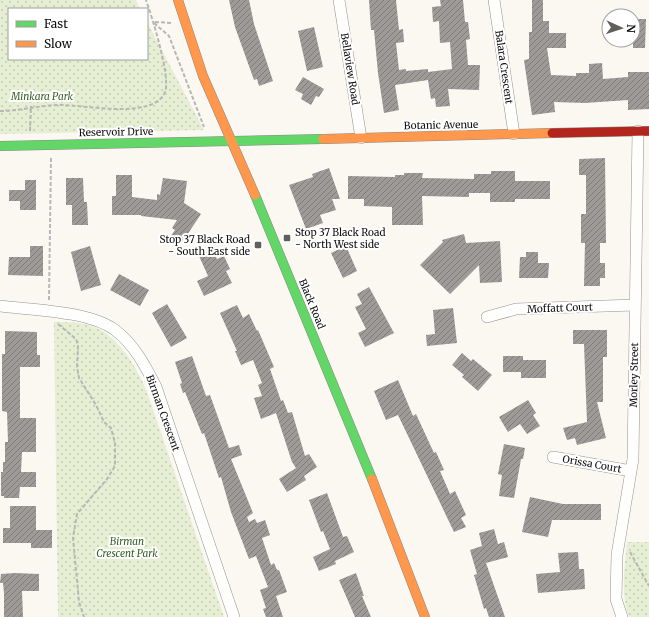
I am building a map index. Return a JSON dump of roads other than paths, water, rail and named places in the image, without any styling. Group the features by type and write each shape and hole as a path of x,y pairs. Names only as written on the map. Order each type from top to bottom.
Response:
{"main road":[{"name":"Black Road","path":"178,0 203,76 233,141 383,506 425,617"},
{"name":"Botanic Avenue","path":"233,141 644,131"},
{"name":"Reservoir Drive","path":"0,146 233,141"}],"street":[{"name":"Bellaview Road","path":"339,0 360,138"},
{"name":"Balara Crescent","path":"494,0 514,134"},
{"name":"Morley Street","path":"622,617 616,599 617,555 619,534 633,459 635,305 644,131"},
{"name":"Moffatt Court","path":"487,317 516,309 635,305"},
{"name":"Birman Crescent","path":"0,306 91,319 104,323 116,331 137,354 147,368 158,394 234,617"},
{"name":"Orissa Court","path":"553,457 631,471"}],"place":[{"name":"Stop 37 Black Road - North West side","path":"287,238"},
{"name":"Stop 37 Black Road - South East side","path":"258,245"}],"park label":[{"name":"Minkara Park","path":"42,96"},
{"name":"Birman Crescent Park","path":"127,546"}]}
